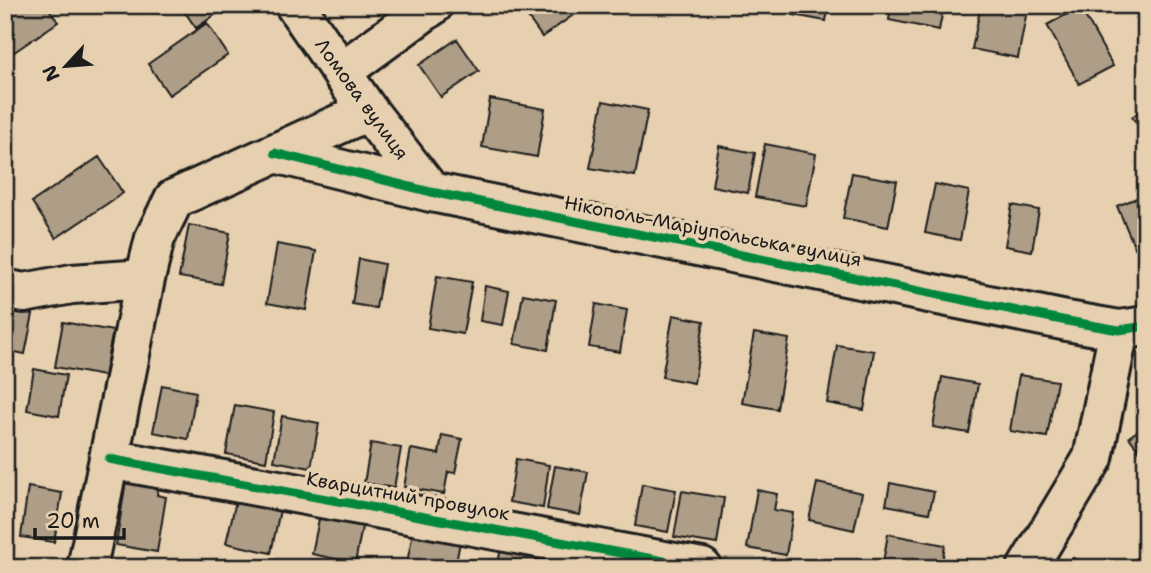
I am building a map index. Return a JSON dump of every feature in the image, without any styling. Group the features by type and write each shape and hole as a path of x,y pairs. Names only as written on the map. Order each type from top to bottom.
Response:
{"street":[{"name":"Ломова вулиця","path":"295,5 368,111 431,192"},
{"path":"341,72 433,5"},
{"path":"87,568 145,279 155,238 174,199 368,111"},
{"name":"Нікополь-Маріупольська вулиця","path":"275,153 431,192 1132,328"},
{"path":"5,289 24,293 72,284 145,279"},
{"path":"1027,568 1093,458 1132,328"},
{"name":"Кварцитний провулок","path":"109,459 702,568"}],"building":[{"path":"5,5 46,5 58,22 7,57"},
{"path":"180,5 229,5 196,28"},
{"path":"519,5 575,5 579,11 542,37"},
{"path":"795,5 829,5 826,21 793,15"},
{"path":"891,5 944,5 939,30 889,20"},
{"path":"981,5 1028,5 1018,58 972,49"},
{"path":"1080,7 1113,66 1079,84 1047,25"},
{"path":"1146,12 1146,31 1136,18"},
{"path":"207,23 228,55 169,95 148,64"},
{"path":"457,39 479,71 441,97 419,65"},
{"path":"490,99 545,109 537,157 482,147"},
{"path":"603,101 648,110 635,176 590,168"},
{"path":"1146,107 1146,136 1132,117"},
{"path":"765,144 816,154 806,206 755,197"},
{"path":"719,146 755,153 748,193 712,186"},
{"path":"99,157 123,193 56,238 32,202"},
{"path":"852,173 897,181 888,227 843,218"},
{"path":"935,184 969,191 960,240 925,233"},
{"path":"1144,195 1146,243 1135,248 1117,206"},
{"path":"1012,205 1039,210 1032,251 1005,246"},
{"path":"189,225 230,233 221,284 179,277"},
{"path":"277,244 316,251 306,310 267,303"},
{"path":"359,259 384,264 376,308 352,304"},
{"path":"437,276 472,282 463,334 428,328"},
{"path":"485,286 509,291 503,325 480,321"},
{"path":"523,294 556,300 548,350 514,344"},
{"path":"596,304 627,310 620,352 589,347"},
{"path":"5,309 33,314 25,354 5,350"},
{"path":"673,315 704,321 694,383 662,377"},
{"path":"63,322 113,331 104,376 55,367"},
{"path":"754,333 789,339 777,409 742,403"},
{"path":"837,345 874,351 864,410 827,403"},
{"path":"34,369 66,375 59,416 27,410"},
{"path":"1019,375 1057,381 1047,437 1010,431"},
{"path":"942,377 978,384 969,433 933,427"},
{"path":"162,385 196,392 188,439 153,432"},
{"path":"235,405 274,412 266,461 226,454"},
{"path":"282,416 319,423 311,468 274,461"},
{"path":"1146,425 1146,460 1129,437"},
{"path":"442,435 462,439 455,473 448,472 444,494 404,487 411,449 439,454"},
{"path":"371,443 401,448 394,488 364,483"},
{"path":"516,459 549,465 543,508 509,502"},
{"path":"555,466 588,472 580,515 547,509"},
{"path":"126,480 158,485 157,495 166,497 157,552 116,545"},
{"path":"817,483 862,493 854,530 809,520"},
{"path":"890,483 934,492 929,513 886,505"},
{"path":"642,484 676,490 668,532 635,526"},
{"path":"28,487 62,493 54,542 21,537"},
{"path":"757,490 777,494 774,510 793,513 786,555 747,548"},
{"path":"682,491 724,498 717,544 674,537"},
{"path":"236,501 280,510 271,553 226,543"},
{"path":"320,514 363,522 355,563 312,554"},
{"path":"413,532 460,542 455,568 406,568"},
{"path":"888,534 945,545 941,568 882,568"},
{"path":"501,548 557,559 556,568 497,568"},
{"path":"1073,558 1096,568 1068,568"}],"cycle path":[{"path":"275,153 431,192 1067,321 1119,330 1146,326"},
{"path":"109,459 702,568"}]}
